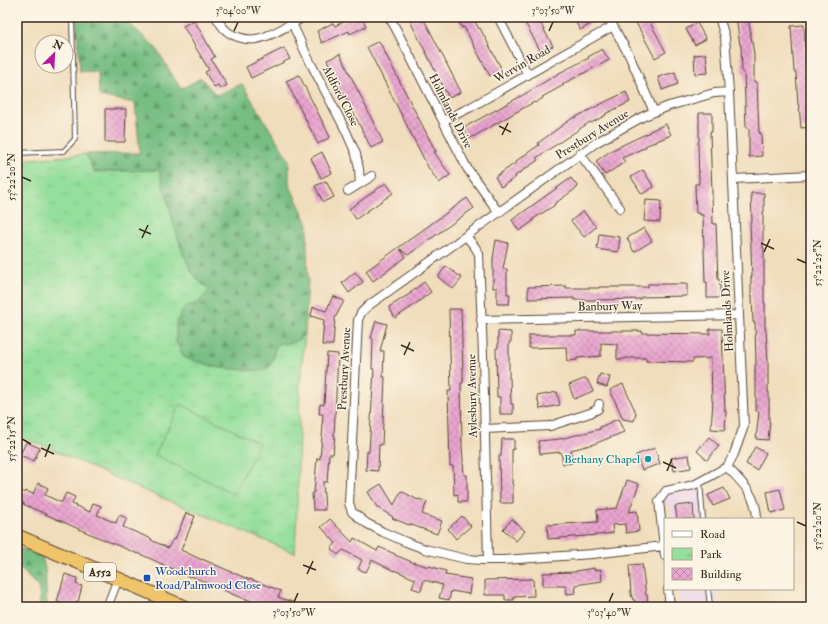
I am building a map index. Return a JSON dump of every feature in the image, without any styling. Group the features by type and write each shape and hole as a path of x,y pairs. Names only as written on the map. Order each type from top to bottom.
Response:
{"highway":[{"name":"A552","path":"17,536 184,607"}],"street":[{"path":"216,17 221,27 233,35 255,39 267,36 304,17"},
{"name":"Holmlands Drive","path":"388,17 395,27 467,168 499,212"},
{"path":"498,17 528,75"},
{"path":"608,17 629,55 654,112"},
{"name":"Holmlands Drive","path":"719,17 725,37 729,92 744,426 734,454 726,467"},
{"name":"Aldford Close","path":"292,23 356,154 360,184"},
{"name":"Wervin Road","path":"442,121 471,107 613,26"},
{"name":"Prestbury Avenue","path":"664,546 592,554 488,560 466,559 425,549 383,532 366,523 352,512 349,503 358,320 361,313 368,306 597,142 622,127 669,106 714,93 729,92"},
{"path":"580,154 620,208"},
{"path":"733,179 811,175"},
{"path":"348,191 372,176"},
{"name":"Aylesbury Avenue","path":"466,236 476,247 479,254 488,560"},
{"name":"Banbury Way","path":"481,320 739,315"},
{"path":"485,429 550,426 590,414 600,408"},
{"path":"664,546 660,501 666,491 694,485 726,467 739,479 750,493 757,510 757,518"},
{"path":"107,607 118,579"},
{"path":"668,590 670,607"}],"lane":[{"path":"17,153 64,151 75,139 72,17"},
{"path":"700,482 703,518"},
{"path":"708,590 710,605"}],"shaded area":[{"path":"703,487 705,518 672,518 671,505 666,505 664,500 667,493"},
{"path":"679,590 716,590 719,607 681,607"}],"green space":[{"path":"76,17 122,17 156,48 181,89 201,78 216,95 242,84 289,160 289,184 308,224 308,280 305,334 297,341 275,348 274,357 269,368 262,371 219,368 185,358 176,343 176,323 182,311 187,306 198,303 208,290 191,271 180,246 159,170 94,172 86,154 140,153 135,103 99,96 98,72 80,71"},
{"path":"86,154 94,172 159,170 180,246 191,271 209,290 198,303 187,306 182,311 176,323 176,343 185,358 219,368 262,371 269,367 274,357 275,348 279,343 293,343 305,334 300,381 295,553 136,487 42,445 17,436 17,160"},
{"path":"180,404 259,443 234,494 155,455"},
{"path":"17,547 42,556 45,569 47,607 39,607 40,598 38,585 17,566"}],"building":[{"path":"354,17 362,17 366,26 350,34 349,31 322,43 317,31 333,23 335,26"},
{"path":"422,17 428,27 461,92 449,98 410,21"},
{"path":"457,17 473,17 502,70 490,76 464,27 462,28"},
{"path":"522,17 537,17 553,46 541,52"},
{"path":"573,17 587,17 591,24 580,30"},
{"path":"633,17 647,17 666,52 655,58"},
{"path":"736,17 748,17 754,54 754,82 757,82 759,133 761,133 762,156 749,157 749,128 746,128 744,72 742,72 741,45"},
{"path":"194,20 215,57 211,59 227,85 220,89 218,85 214,87 205,72 209,70 183,26"},
{"path":"697,23 706,39 695,45 686,29"},
{"path":"804,25 807,81 810,81 811,127 801,128 796,72 794,72 791,26"},
{"path":"379,41 436,152 434,152 450,175 439,183 428,167 367,47"},
{"path":"284,48 290,59 251,78 246,67"},
{"path":"602,49 609,60 563,84 564,85 542,97 543,98 535,103 534,102 469,139 463,128 561,72 589,58 588,57"},
{"path":"340,54 383,142 371,148 327,60"},
{"path":"706,54 708,73 695,74 694,55"},
{"path":"675,72 678,84 662,90 658,77"},
{"path":"299,75 330,137 318,144 286,81"},
{"path":"626,92 630,102 605,114 606,115 591,123 590,122 536,158 538,160 501,187 495,177 539,145 538,143 574,117"},
{"path":"105,109 126,109 125,142 105,142"},
{"path":"699,113 712,113 712,132 710,132 713,224 716,224 720,298 707,298 707,282 705,282 703,215 696,213 695,184 699,184"},
{"path":"666,124 671,135 622,158 625,162 605,175 596,161 612,150"},
{"path":"322,152 332,173 321,178 311,158"},
{"path":"643,170 654,187 642,194 631,177"},
{"path":"571,178 578,187 554,204 555,205 533,219 533,221 519,231 512,220"},
{"path":"326,181 334,197 323,202 315,186"},
{"path":"386,183 393,193 356,219 349,209"},
{"path":"751,193 764,193 764,303 770,422 768,440 756,439 759,411 756,411 755,322 753,322 752,295 751,296"},
{"path":"467,198 474,208 408,255 400,249 406,257 373,281 366,271"},
{"path":"646,200 661,201 660,222 644,221"},
{"path":"583,211 596,227 584,237 571,221"},
{"path":"644,228 652,241 634,252 627,238"},
{"path":"599,234 620,237 618,252 597,249"},
{"path":"496,240 508,243 503,269 507,269 507,294 510,294 509,304 497,304 497,288 493,288 493,259"},
{"path":"446,266 462,278 453,289 438,277"},
{"path":"355,272 363,282 349,293 342,283"},
{"path":"424,282 431,292 395,318 389,307 411,293"},
{"path":"648,284 687,284 687,296 591,300 574,300 574,298 528,299 528,287 648,287"},
{"path":"333,296 344,301 335,318 333,345 322,345 324,320 311,316 313,307 326,311"},
{"path":"449,309 461,309 463,373 463,383 461,383 462,446 464,475 467,475 467,502 458,502 458,494 454,495 453,466 450,466 448,391 451,391"},
{"path":"376,321 387,324 380,351 384,351 383,377 385,377 382,445 379,445 378,471 366,470 367,452 369,452 374,369 372,369 373,339 371,338"},
{"path":"709,329 722,329 726,411 725,430 711,429 713,401 711,358 693,359 693,362 646,361 646,358 617,359 617,344 601,343 601,356 577,358 577,360 567,361 566,347 529,348 529,335 576,335 576,331 642,331 642,333 710,334"},
{"path":"498,331 511,332 511,342 509,342 509,378 513,414 500,414 500,397 497,397 496,348 498,348"},
{"path":"327,353 338,354 335,436 333,454 329,454 327,482 323,482 325,510 313,510 312,493 314,492 317,458 320,459 323,426 323,414 319,414 320,404 324,405"},
{"path":"600,374 610,377 607,387 597,384"},
{"path":"587,379 593,391 574,399 569,385"},
{"path":"623,384 636,413 634,421 623,419 610,390"},
{"path":"557,392 560,405 540,409 537,396"},
{"path":"618,419 624,432 594,444 571,450 572,463 563,464 561,452 540,454 538,441 560,439 600,429 600,427"},
{"path":"709,437 719,446 707,460 697,451"},
{"path":"502,439 514,439 514,449 512,449 513,503 500,503 499,456 501,456"},
{"path":"26,442 40,448 34,461 20,455"},
{"path":"755,447 766,453 757,470 746,464"},
{"name":"Bethany Chapel","path":"655,448 660,464 642,470 636,455"},
{"path":"689,455 691,468 674,471 671,458"},
{"path":"627,480 639,484 629,512 637,511 639,531 626,533 625,524 612,525 613,533 548,539 547,525 598,522 597,510 617,508"},
{"path":"38,483 48,488 45,495 60,502 62,502 66,493 75,497 72,504 90,512 93,503 101,506 97,515 116,523 119,515 127,518 123,527 152,539 151,540 168,548 173,539 175,540 186,513 195,516 181,550 250,580 281,591 278,597 303,607 267,607 246,600 81,530 17,500 21,491 25,493 26,491 33,494"},
{"path":"381,484 394,505 401,491 418,500 427,502 422,514 442,521 437,534 392,518 393,517 377,507 368,492"},
{"path":"724,488 730,499 713,506 708,495"},
{"path":"780,489 785,510 771,513 767,492"},
{"path":"693,504 694,518 677,518 675,506"},
{"path":"462,516 471,526 456,539 448,529"},
{"path":"330,519 352,542 354,538 377,551 379,547 412,562 446,571 445,575 471,579 469,594 451,591 449,600 439,598 443,585 424,580 421,591 412,588 415,579 372,560 366,572 358,569 362,560 343,550 338,555 331,549 336,543 321,527"},
{"path":"512,519 525,531 516,541 503,529"},
{"path":"642,564 648,607 635,607 635,600 633,600 631,594 629,565"},
{"path":"594,568 594,570 601,569 602,581 575,585 576,593 567,594 566,586 543,586 543,573 576,572"},
{"path":"65,574 77,578 76,584 82,586 78,602 76,601 75,607 57,602"},
{"path":"533,579 534,596 514,597 514,600 505,600 505,595 485,595 485,580"}],"place":[{"name":"Bethany Chapel","path":"648,459"},
{"name":"Woodchurch Road/Palmwood Close","path":"147,578"}]}
